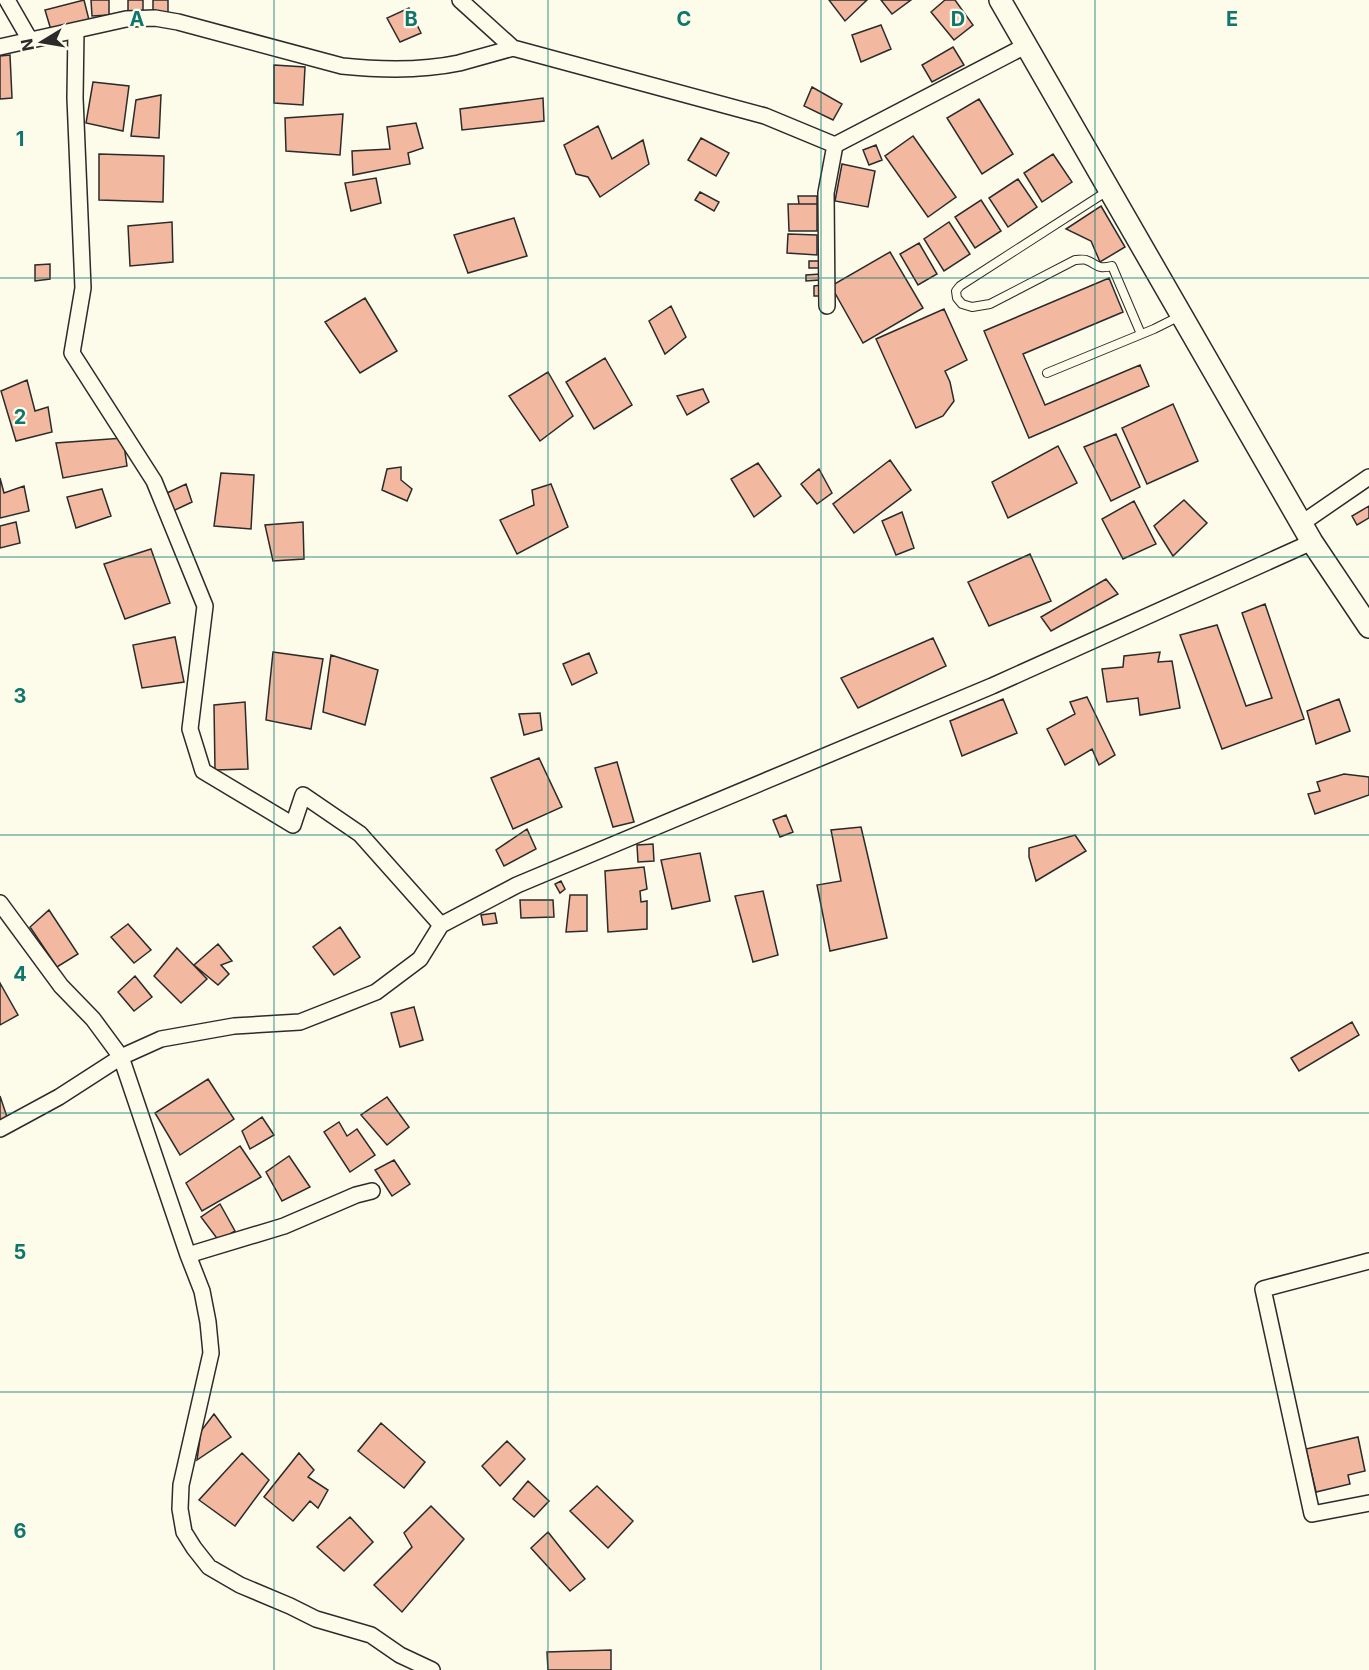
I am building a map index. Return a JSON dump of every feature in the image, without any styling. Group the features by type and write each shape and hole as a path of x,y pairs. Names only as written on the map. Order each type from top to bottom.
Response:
{"main road":[{"path":"1000,0 1312,542 1369,627"}],"street":[{"path":"6,0 30,40"},
{"path":"460,0 513,48 765,116 835,145"},
{"path":"0,47 126,19 155,18 178,22 342,66 369,69 459,63 513,48"},
{"path":"76,30 75,98 83,288 72,353 154,481 205,606 190,729 203,771 293,825 303,795 360,834 441,925"},
{"path":"835,145 1027,45"},
{"path":"827,306 826,193 835,145"},
{"path":"1302,523 1369,477"},
{"path":"0,1129 59,1097 121,1057 161,1039 234,1026 300,1022 376,992 420,959 441,925 517,885 992,686 1312,542"},
{"path":"0,903 61,987 93,1019 121,1057 202,1291 208,1322 210,1353 181,1485 180,1509 184,1532 209,1567 240,1585 316,1619 372,1635 400,1655 432,1670"},
{"path":"188,1255 284,1226 356,1195 372,1191"},
{"path":"1369,1261 1263,1289 1312,1514 1369,1503"}],"lane":[{"path":"1110,189 960,286 956,291 957,298 962,304 972,307 990,304 1075,260 1085,259 1096,266 1106,268 1112,266 1141,334"},
{"path":"1047,373 1182,315"}],"building":[{"path":"84,0 89,20 51,30 45,10"},
{"path":"91,0 109,0 109,15 92,16"},
{"path":"128,0 143,0 143,13 128,14"},
{"path":"153,0 168,0 168,16 153,13"},
{"path":"829,0 867,0 845,21"},
{"path":"881,0 911,0 892,14"},
{"path":"945,0 955,0 973,25 954,40 931,12"},
{"path":"409,8 421,33 400,42 387,18"},
{"path":"881,25 891,49 861,62 852,35"},
{"path":"953,47 964,65 932,82 922,65"},
{"path":"10,55 12,98 0,99 0,56"},
{"path":"274,65 305,67 303,105 274,103"},
{"path":"93,82 129,86 123,131 86,123"},
{"path":"812,87 842,104 833,120 804,106"},
{"path":"161,95 159,138 131,136 136,100"},
{"path":"543,98 544,121 462,130 460,109"},
{"path":"979,99 1013,154 982,174 947,118"},
{"path":"343,114 340,155 286,151 285,118"},
{"path":"416,123 423,148 408,153 410,164 353,175 352,151 390,149 387,127"},
{"path":"598,126 612,159 643,140 649,164 600,197 588,177 576,174 564,145"},
{"path":"913,136 956,197 928,217 885,156"},
{"path":"701,138 729,153 716,176 688,160"},
{"path":"876,145 882,160 869,165 863,150"},
{"path":"99,154 164,156 163,202 99,200"},
{"path":"1053,154 1072,182 1042,202 1024,173"},
{"path":"842,164 875,171 868,207 835,201"},
{"path":"376,178 381,203 351,211 345,183"},
{"path":"1018,179 1037,207 1008,227 989,198"},
{"path":"700,192 719,202 714,211 695,200"},
{"path":"798,196 817,196 817,204 799,204"},
{"path":"981,200 1001,231 975,248 955,217"},
{"path":"788,204 817,204 817,231 789,231"},
{"path":"1101,206 1125,247 1100,262 1091,241 1066,229"},
{"path":"514,218 527,256 468,273 454,235"},
{"path":"172,222 173,262 130,266 128,226"},
{"path":"949,222 970,254 944,271 924,239"},
{"path":"788,234 817,235 817,255 787,253"},
{"path":"919,243 937,274 918,285 900,254"},
{"path":"890,252 923,308 863,343 831,286"},
{"path":"809,261 819,261 819,268 809,268"},
{"path":"50,264 50,279 35,281 35,265"},
{"path":"820,274 820,280 806,281 806,275"},
{"path":"1109,278 1123,312 1023,354 1045,405 1140,365 1149,386 1029,438 984,331"},
{"path":"821,285 821,296 814,296 814,286"},
{"path":"365,298 397,351 360,373 325,322"},
{"path":"671,306 686,337 665,354 649,321"},
{"path":"944,309 967,360 945,371 954,401 943,416 916,428 876,339"},
{"path":"605,358 632,405 594,429 566,382"},
{"path":"548,372 573,416 540,441 509,396"},
{"path":"27,380 35,411 48,407 52,432 16,441 1,391"},
{"path":"703,389 709,402 687,415 677,396"},
{"path":"1173,404 1198,461 1147,484 1122,428"},
{"path":"1116,434 1140,487 1111,501 1084,447"},
{"path":"123,438 127,466 63,478 56,443"},
{"path":"1058,446 1077,483 1008,518 992,482"},
{"path":"890,460 911,490 854,533 833,504"},
{"path":"758,463 781,496 754,517 731,479"},
{"path":"401,467 401,480 412,489 407,501 382,490 387,469"},
{"path":"819,469 832,493 817,504 801,484"},
{"path":"221,473 254,475 251,529 214,526"},
{"path":"0,478 4,493 24,486 29,511 0,518"},
{"path":"186,484 192,502 173,511 167,493"},
{"path":"551,484 568,527 517,554 500,520 534,505 532,490"},
{"path":"102,489 111,516 76,528 67,497"},
{"path":"1184,500 1207,523 1173,556 1154,526"},
{"path":"1134,501 1156,544 1123,559 1102,519"},
{"path":"1369,506 1369,518 1357,525 1352,516"},
{"path":"902,512 914,548 896,555 882,521"},
{"path":"16,522 20,543 0,548 0,526"},
{"path":"303,522 304,559 273,561 265,525"},
{"path":"151,549 170,603 125,619 104,564"},
{"path":"1030,554 1051,601 989,626 968,582"},
{"path":"1106,579 1118,594 1051,631 1041,617"},
{"path":"1265,604 1304,719 1222,749 1180,635 1217,625 1246,706 1272,698 1242,613"},
{"path":"175,637 184,682 142,688 133,645"},
{"path":"933,638 946,666 858,708 841,678"},
{"path":"273,652 323,659 311,729 266,720"},
{"path":"1160,652 1158,662 1172,661 1180,708 1140,715 1138,698 1107,702 1102,669 1123,667 1124,656"},
{"path":"589,653 597,673 572,685 563,664"},
{"path":"331,655 378,670 365,725 323,712"},
{"path":"1087,697 1115,755 1099,765 1092,749 1065,765 1047,729 1075,714 1070,702"},
{"path":"1003,699 1017,733 962,756 950,721"},
{"path":"1339,699 1350,731 1316,744 1307,711"},
{"path":"245,702 248,769 215,770 214,705"},
{"path":"540,713 542,730 524,735 519,714"},
{"path":"539,758 562,807 513,829 491,778"},
{"path":"617,762 634,822 613,827 595,768"},
{"path":"1344,774 1369,777 1369,795 1315,814 1308,794 1320,791 1317,782"},
{"path":"786,815 793,832 780,837 773,820"},
{"path":"861,827 887,938 830,951 817,885 841,881 831,830"},
{"path":"527,829 536,849 504,866 496,850"},
{"path":"1075,835 1086,851 1036,881 1029,857 1029,848"},
{"path":"653,844 654,861 638,862 637,845"},
{"path":"700,853 710,901 672,909 661,860"},
{"path":"644,867 647,889 640,891 641,902 647,901 647,929 608,932 605,871"},
{"path":"561,881 565,889 560,893 555,884"},
{"path":"763,891 778,955 753,962 735,896"},
{"path":"570,895 587,895 587,931 566,932"},
{"path":"520,900 553,900 554,917 521,918"},
{"path":"49,910 78,954 57,967 30,927"},
{"path":"495,913 497,923 483,925 481,915"},
{"path":"128,924 151,950 134,963 111,937"},
{"path":"340,927 360,957 334,975 313,947"},
{"path":"218,944 232,961 221,965 229,974 218,985 194,965"},
{"path":"177,948 207,979 181,1003 154,976"},
{"path":"135,976 152,997 134,1011 118,992"},
{"path":"0,983 18,1015 0,1025"},
{"path":"414,1007 423,1040 400,1047 391,1013"},
{"path":"1352,1022 1359,1035 1299,1071 1291,1058"},
{"path":"208,1079 234,1119 180,1155 155,1113"},
{"path":"0,1096 8,1120 0,1123"},
{"path":"387,1097 409,1127 387,1145 361,1115"},
{"path":"262,1117 274,1135 250,1149 242,1131"},
{"path":"339,1122 347,1136 357,1129 375,1155 350,1172 324,1132"},
{"path":"240,1146 261,1177 202,1211 186,1183"},
{"path":"289,1156 310,1187 282,1201 266,1172"},
{"path":"394,1160 410,1184 392,1196 375,1170"},
{"path":"220,1204 235,1231 219,1241 201,1217"},
{"path":"214,1414 231,1437 197,1460 201,1431"},
{"path":"381,1423 425,1462 404,1488 358,1451"},
{"path":"1358,1437 1365,1471 1348,1475 1350,1484 1316,1492 1306,1449"},
{"path":"507,1441 525,1459 500,1486 482,1466"},
{"path":"242,1453 269,1480 235,1526 199,1500"},
{"path":"299,1453 314,1470 308,1477 328,1490 318,1508 310,1501 293,1521 264,1497"},
{"path":"528,1481 549,1501 534,1517 513,1499"},
{"path":"597,1486 633,1521 608,1548 570,1511"},
{"path":"431,1506 464,1539 402,1612 374,1585 412,1547 404,1533"},
{"path":"350,1517 373,1542 344,1571 317,1547"},
{"path":"548,1532 585,1579 570,1591 531,1548"},
{"path":"611,1650 611,1670 548,1670 547,1652"}]}
